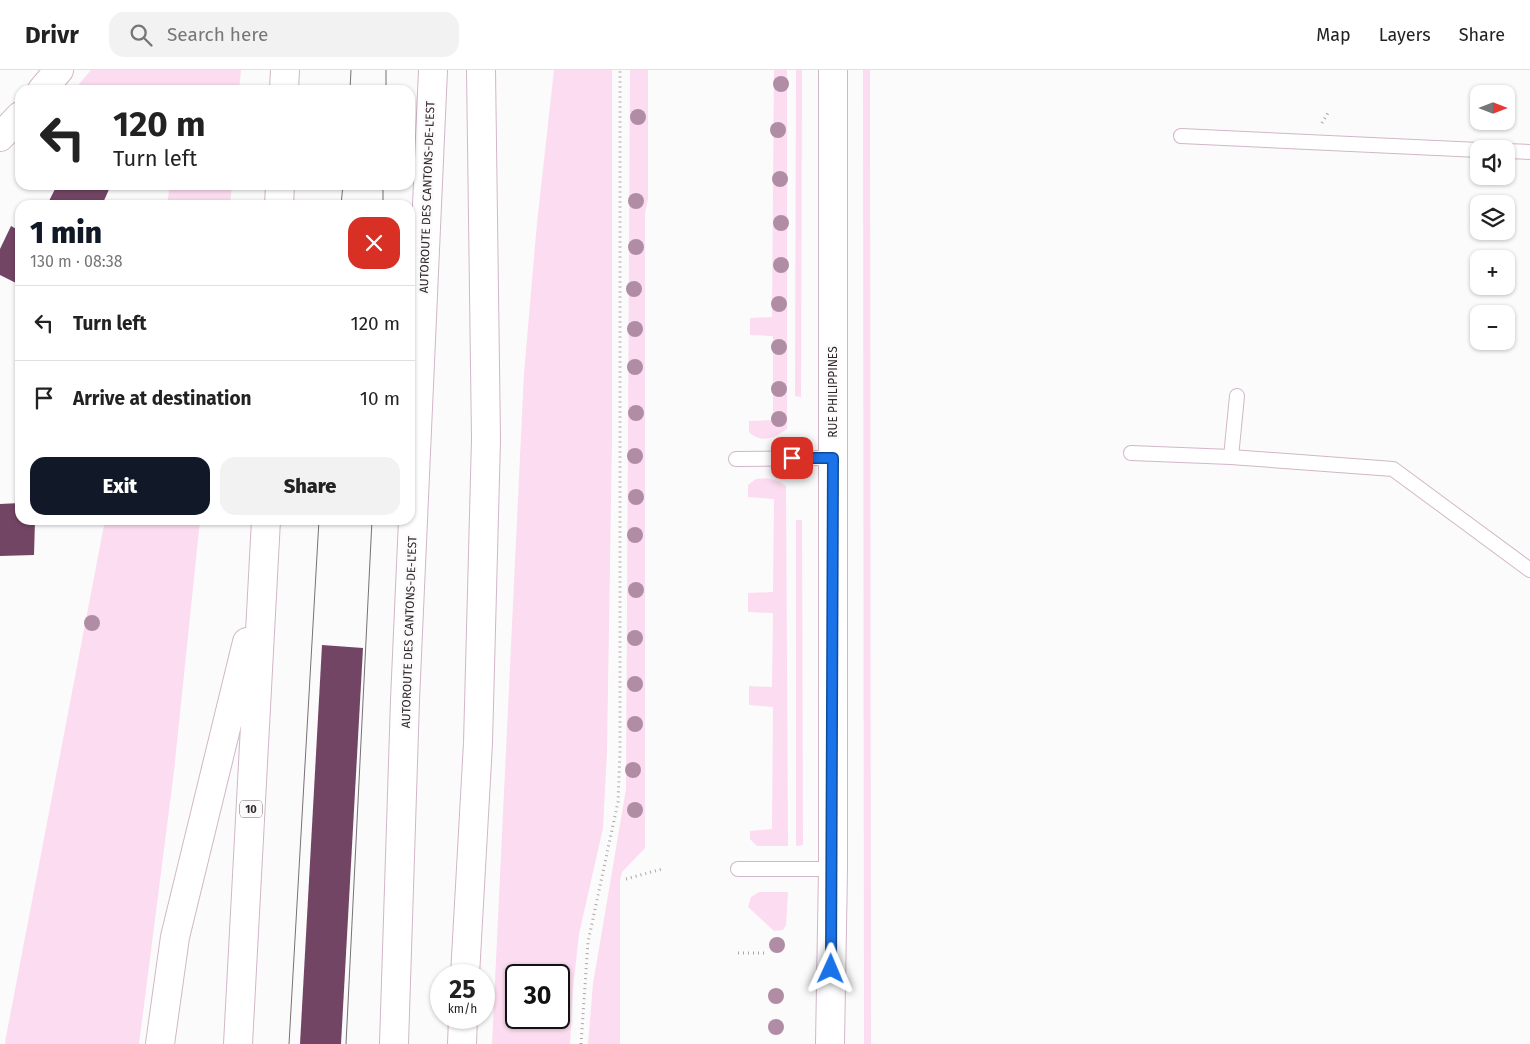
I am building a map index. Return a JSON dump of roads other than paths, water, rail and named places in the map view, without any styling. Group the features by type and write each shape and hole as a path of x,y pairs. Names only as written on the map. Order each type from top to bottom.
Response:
{"main road":[{"path":"46,85 60,70"},
{"path":"284,85 285,70"},
{"name":"AUTOROUTE DES CANTONS-DE-L'EST","path":"415,483 433,70"},
{"path":"466,964 478,743 486,439 481,70"},
{"name":"RUE PHILIPPINES","path":"830,1044 833,869 833,70"},
{"path":"0,137 15,121"},
{"name":"10","path":"238,1044 266,525"},
{"name":"AUTOROUTE DES CANTONS-DE-L'EST","path":"394,1044 413,525"},
{"path":"160,1044 175,937 264,575"},
{"path":"462,1044 463,1029"}],"lane":[{"path":"1181,136 1470,150"},
{"path":"1515,151 1530,152"},
{"path":"1231,457 1237,396"},
{"path":"1131,453 1231,457 1393,468 1530,570"},
{"path":"736,459 833,458"},
{"path":"738,869 833,869"}],"tram line":[{"path":"350,85 351,70"},
{"path":"386,70 386,85"},
{"path":"342,190 342,200"},
{"path":"383,190 383,200"},
{"path":"289,1044 319,525"},
{"path":"346,1044 372,525"}]}
